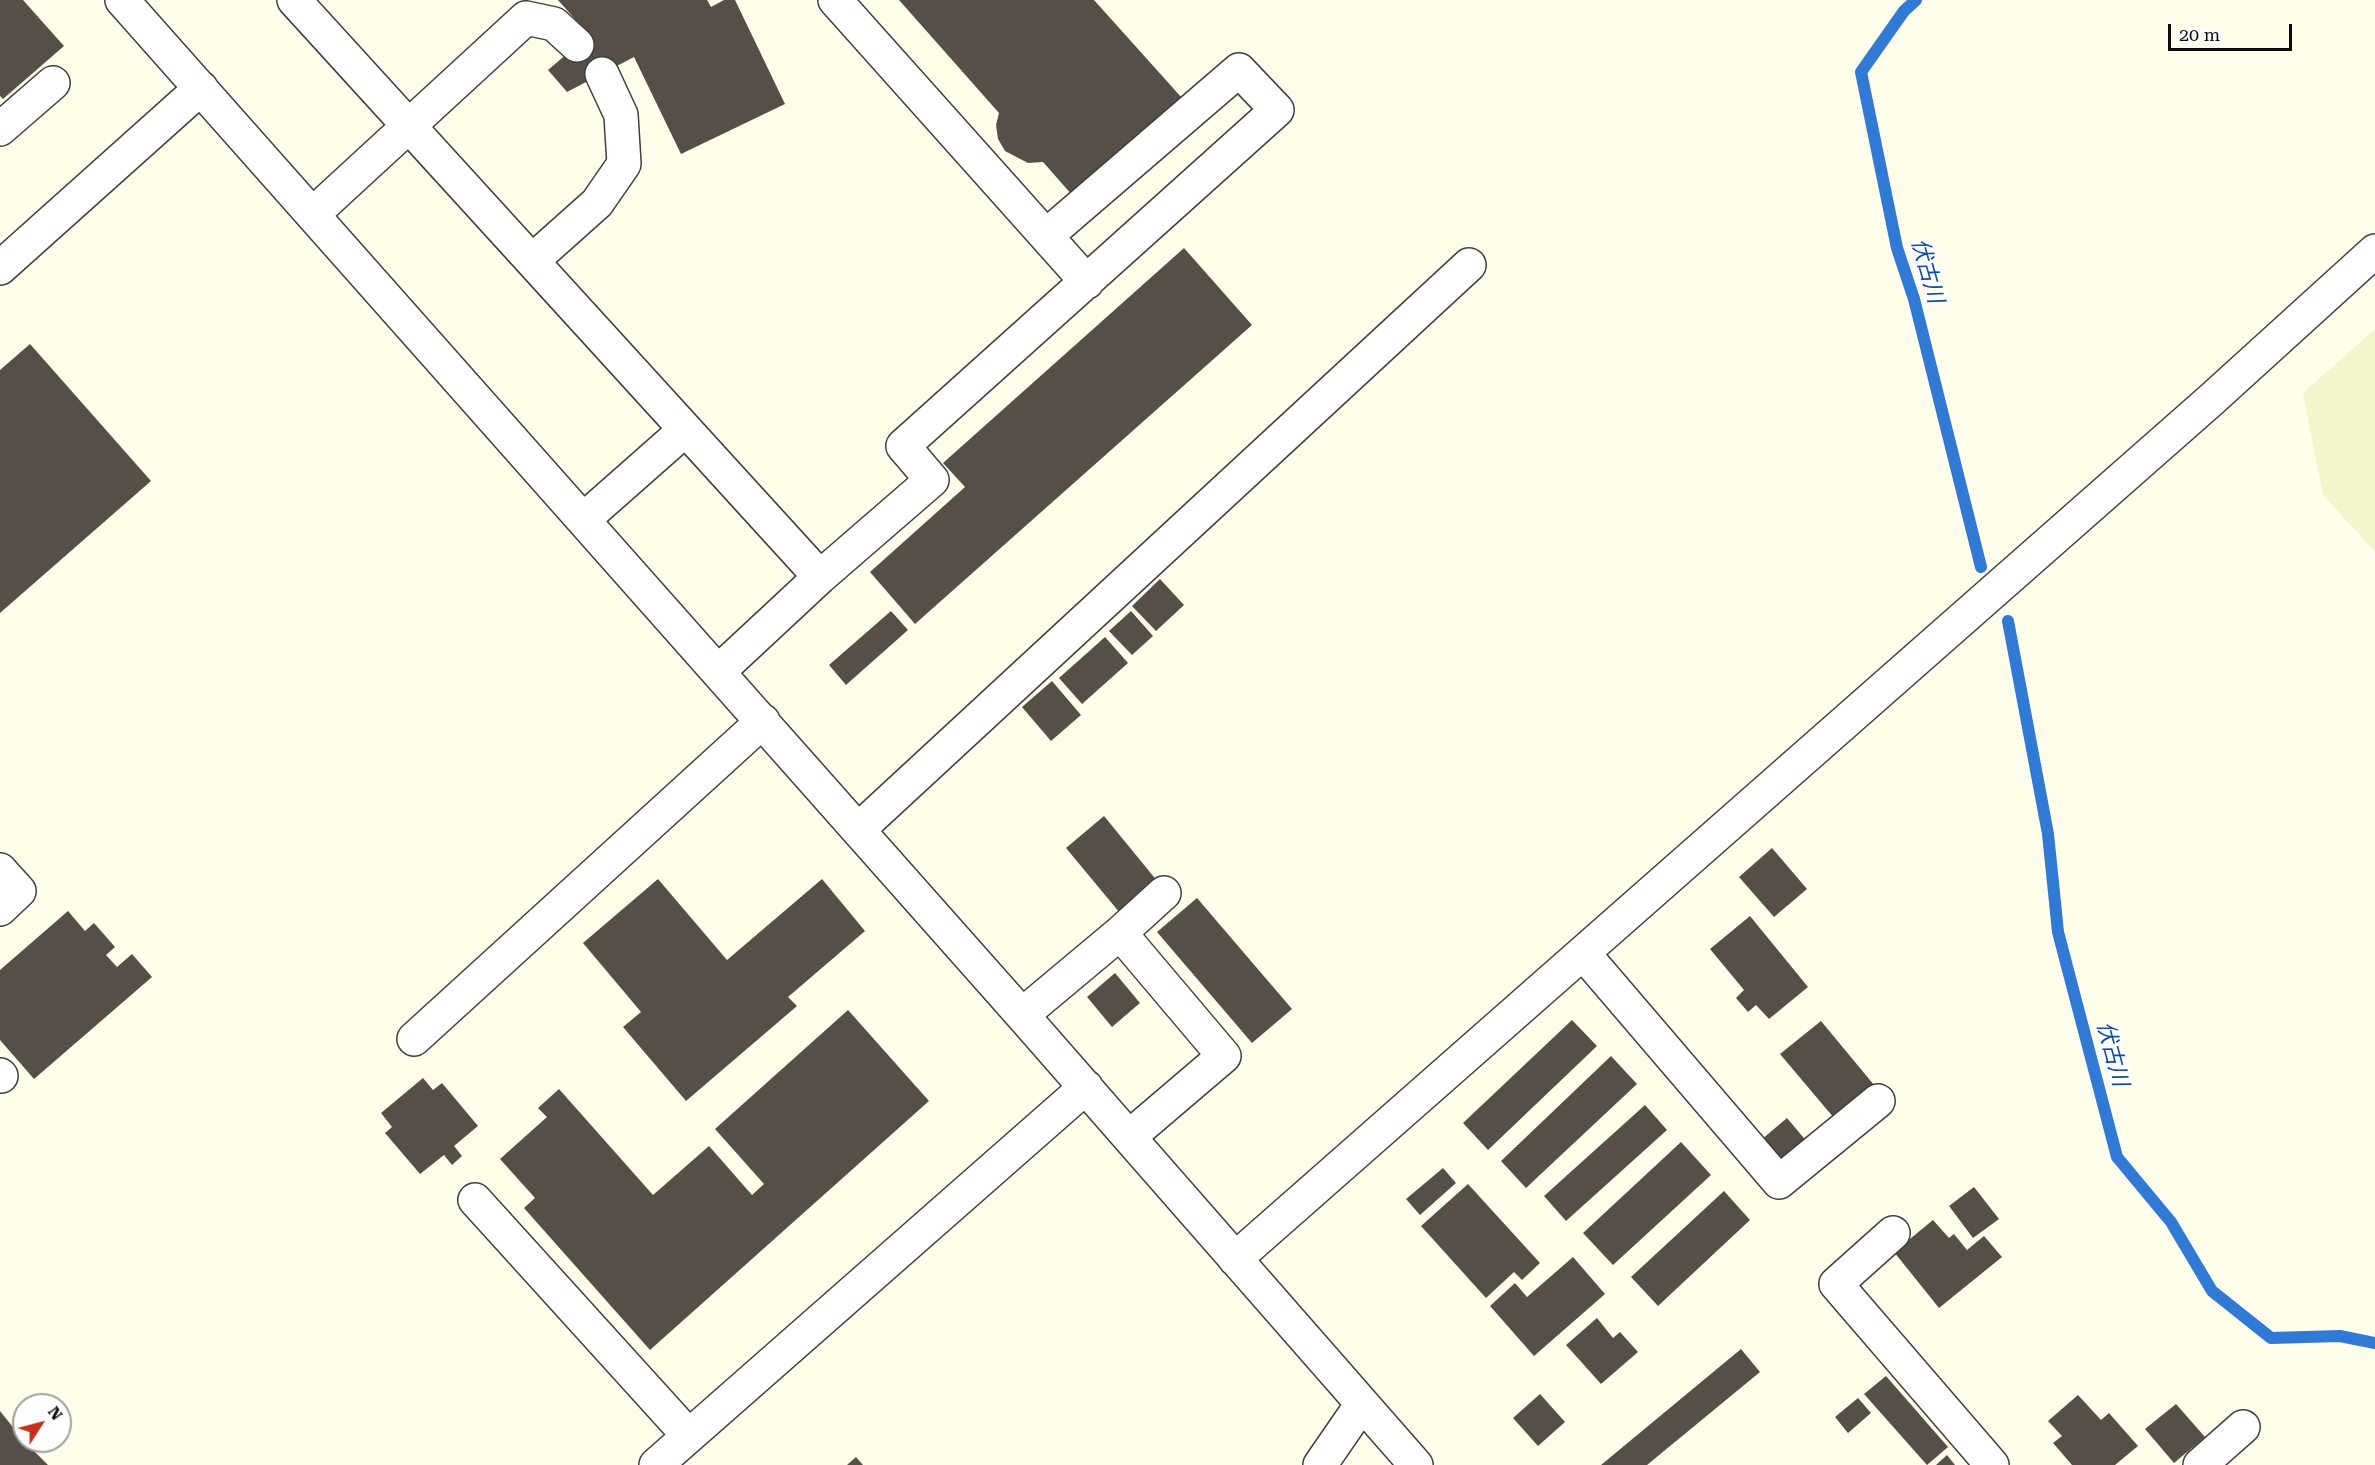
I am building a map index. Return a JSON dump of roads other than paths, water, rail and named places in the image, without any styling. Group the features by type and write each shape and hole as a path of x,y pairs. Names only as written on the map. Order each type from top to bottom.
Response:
{"street":[{"path":"122,0 1086,1086 1416,1465"},
{"path":"294,0 820,577"},
{"path":"835,0 1087,282"},
{"path":"313,214 526,18 554,24 577,45"},
{"path":"718,672 820,577 932,480 903,446 1277,110 1239,70 1046,236"},
{"path":"531,261 597,203 624,164 621,115 602,74"},
{"path":"0,129 53,82"},
{"path":"3,259 201,88"},
{"path":"1235,1259 2202,408 2375,251"},
{"path":"858,830 1469,266"},
{"path":"584,520 685,430"},
{"path":"414,1039 763,721"},
{"path":"0,870 20,891 0,909"},
{"path":"1022,1015 1164,893"},
{"path":"1120,933 1224,1056 1129,1137"},
{"path":"1582,953 1779,1182 1878,1101"},
{"path":"656,1465 1086,1086"},
{"path":"475,1200 689,1436"},
{"path":"1893,1233 1836,1284 1992,1465"},
{"path":"1320,1465 1362,1404"},
{"path":"2200,1465 2243,1427"}],"waterway":[{"name":"伏古川","path":"1916,0 1904,11 1861,72 1897,248 1914,299 1981,567"},
{"name":"伏古川","path":"2008,621 2048,834 2058,932 2117,1157 2171,1222 2212,1291 2271,1338 2340,1336 2375,1343"}]}
